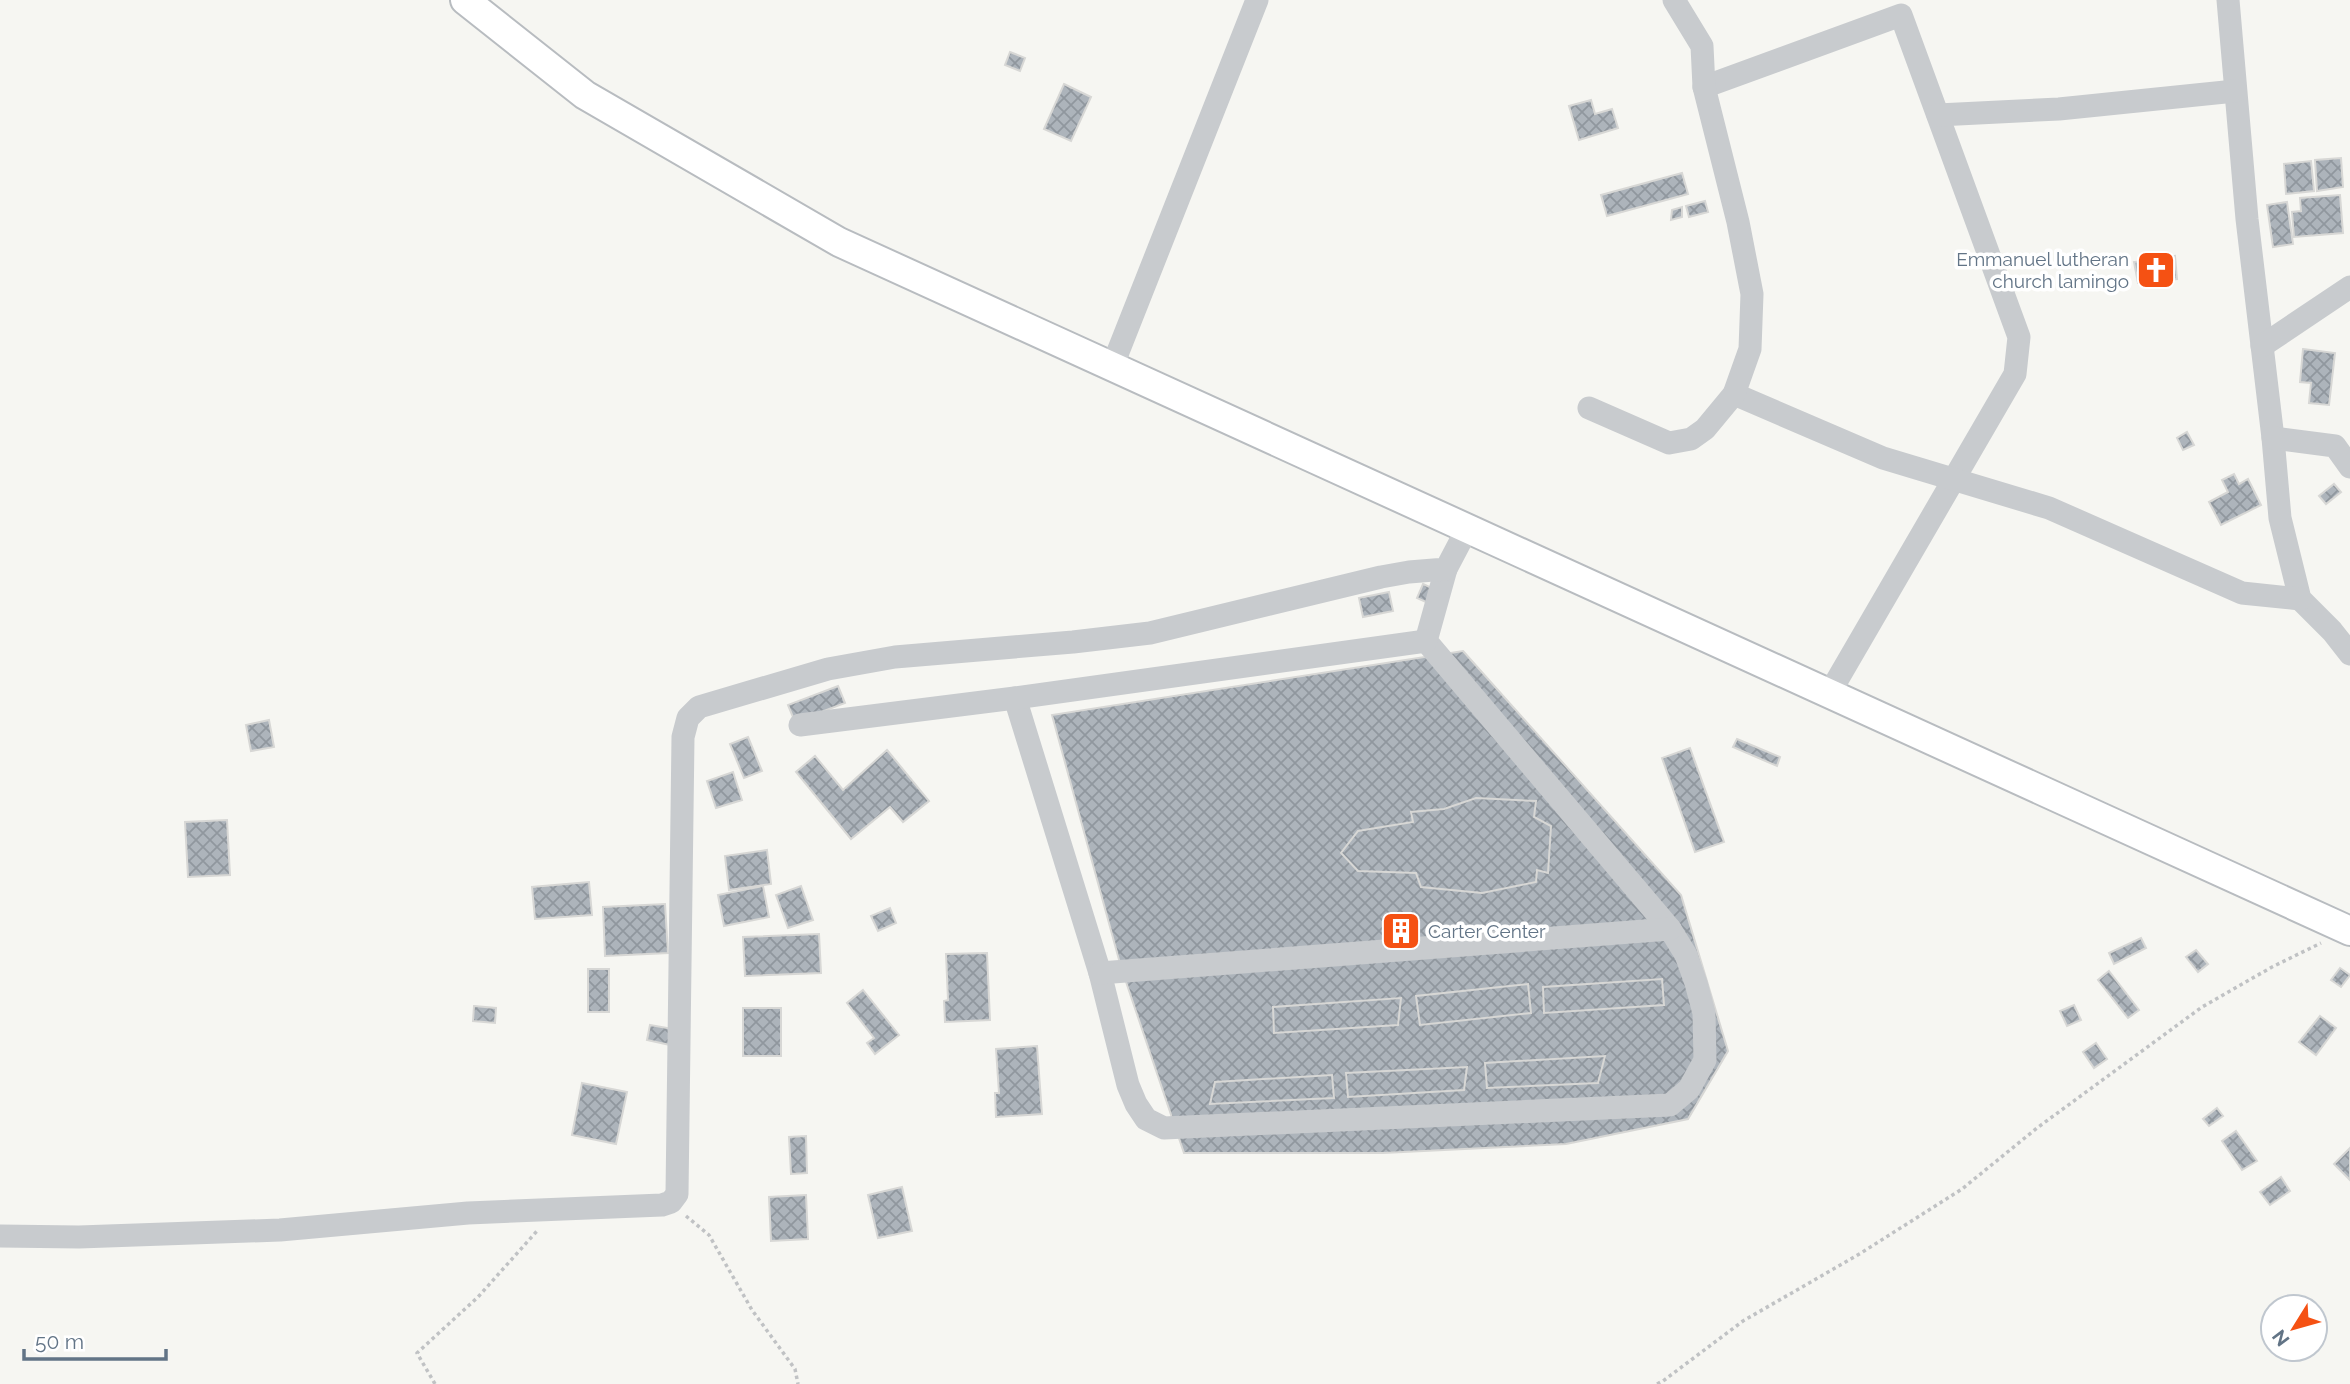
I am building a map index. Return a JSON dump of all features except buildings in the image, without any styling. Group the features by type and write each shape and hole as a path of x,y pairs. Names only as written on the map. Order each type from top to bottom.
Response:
{"main road":[{"path":"465,0 585,95 839,242 2349,931"}],"street":[{"path":"1112,367 1257,0"},
{"path":"1590,408 1669,443 1691,439 1705,429 1734,394 1750,349 1752,294 1738,222 1704,87 1702,46 1674,0"},
{"path":"2228,0 2247,219 2280,518 2300,599 2332,631 2350,654"},
{"path":"1704,87 1898,7 2019,337 2015,374 1829,694"},
{"path":"1938,115 2059,109 2235,91"},
{"path":"2262,346 2350,287"},
{"path":"1734,394 1883,458 2049,508 2242,593 2300,599"},
{"path":"2273,438 2346,452"},
{"path":"1426,641 1446,569 1467,529"},
{"path":"0,1236 79,1237 280,1230 468,1213 662,1205 671,1202 677,1194 682,737 688,718 699,707 855,663 1150,633 1381,577 1446,569"},
{"path":"800,725 1426,641"},
{"path":"1015,698 1100,974 1128,1085 1146,1119 1164,1128 1670,1105 1689,1089 1704,1060 1704,1013 1686,955 1670,929 1426,641"},
{"path":"1100,974 1670,929"}],"path":[{"path":"1657,1384 1743,1321 1861,1253 1962,1189 2037,1128 2202,1007 2272,967 2349,931"},
{"path":"671,1202 709,1235 752,1310 795,1369 798,1384"},
{"path":"435,1384 417,1353 478,1297 556,1209"}],"place":[{"name":"Emmanuel lutheran church lamingo","path":"2156,270"},
{"name":"Carter Center","path":"1401,931"}]}
